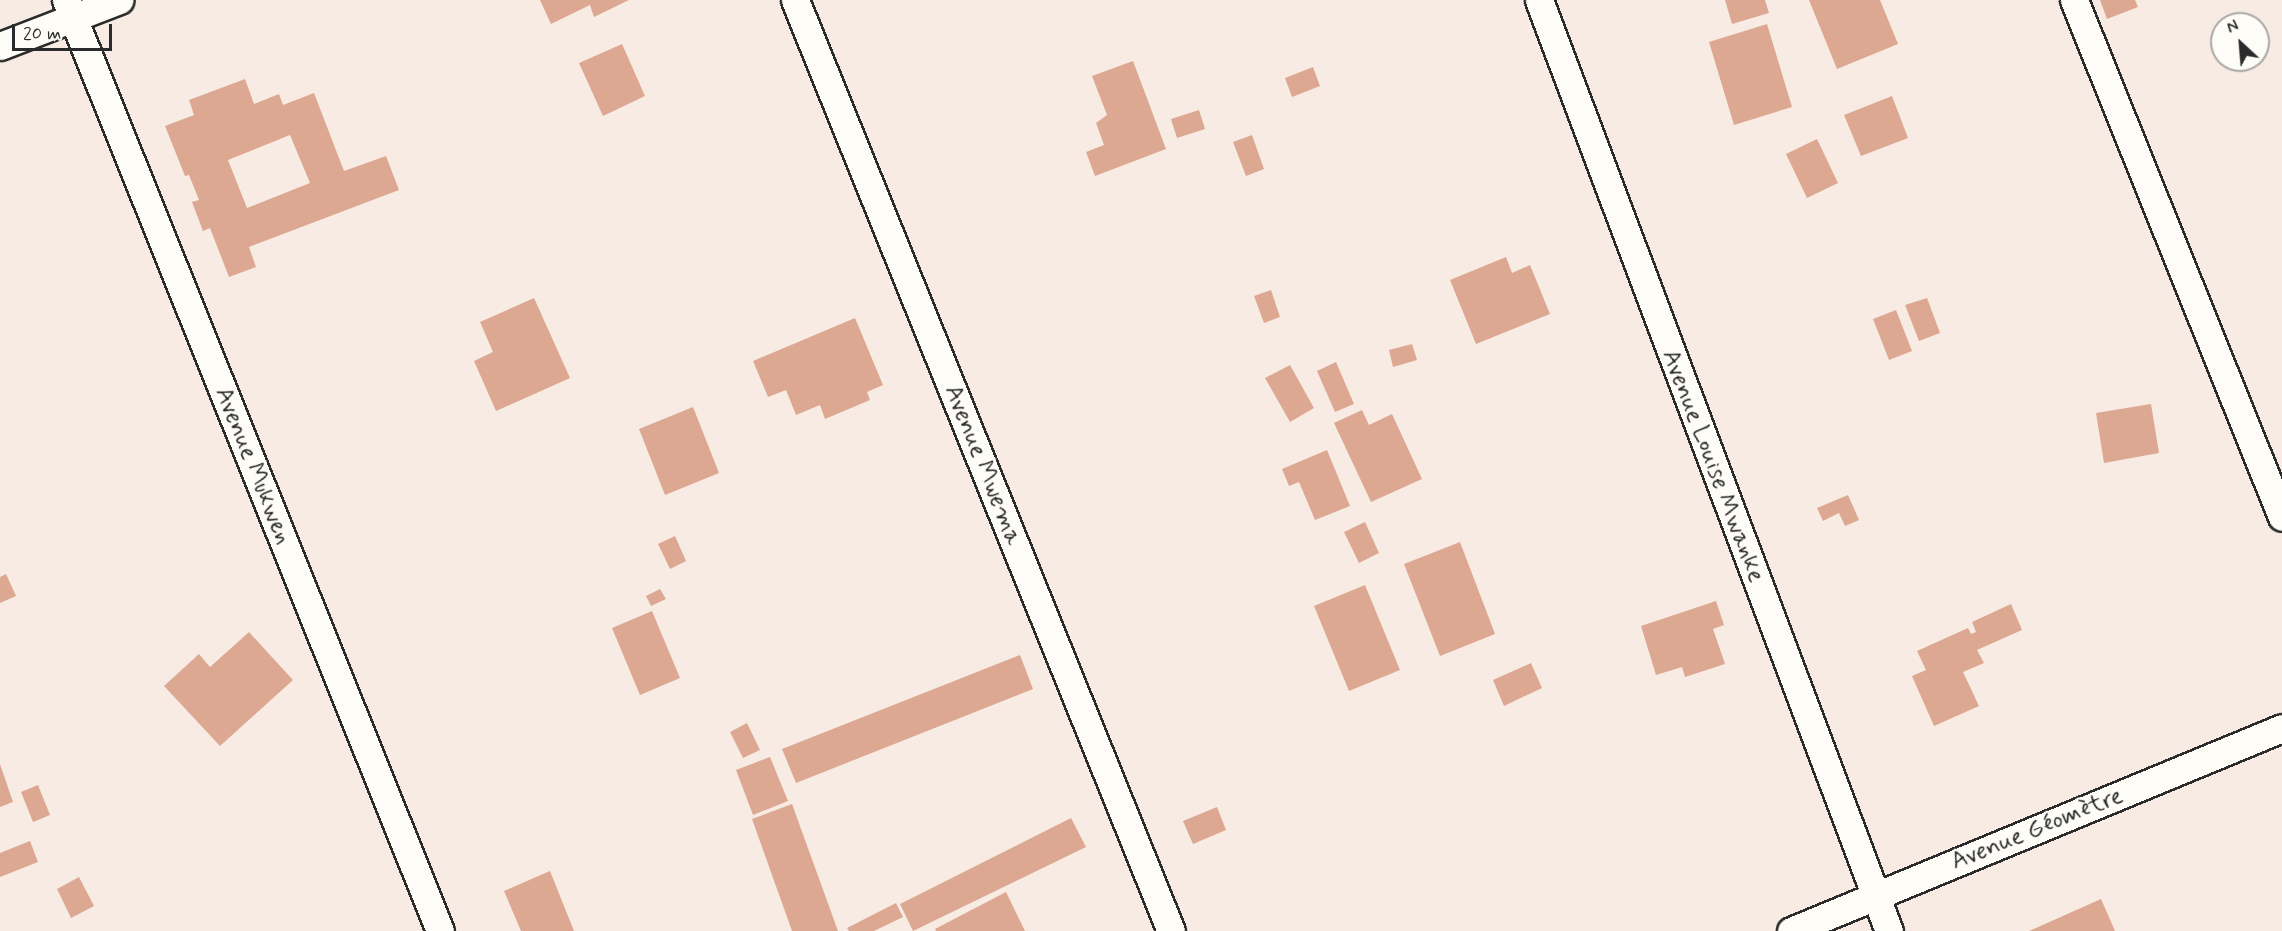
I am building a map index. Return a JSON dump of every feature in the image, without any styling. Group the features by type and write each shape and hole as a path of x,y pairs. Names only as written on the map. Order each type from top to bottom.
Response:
{"street":[{"path":"0,46 69,9 119,0"},
{"name":"Avenue Mwema","path":"795,0 1171,931"},
{"name":"Avenue Louise Mwanke","path":"1539,0 1889,931"},
{"path":"2074,0 2282,517"},
{"name":"Avenue Mukwen","path":"69,9 440,931"},
{"name":"Avenue Géomètre","path":"1791,931 2282,728"}],"building":[{"path":"540,0 629,0 594,17 590,5 551,24"},
{"path":"1725,0 1765,0 1769,13 1732,24"},
{"path":"1809,0 1880,0 1898,44 1837,69"},
{"path":"2100,0 2135,0 2138,7 2107,19"},
{"path":"1767,24 1792,107 1734,125 1709,42"},
{"path":"622,44 645,96 603,116 579,63"},
{"path":"1133,61 1166,149 1095,176 1086,152 1104,145 1096,123 1107,115 1092,76"},
{"path":"1313,67 1320,86 1292,97 1285,78"},
{"path":"245,79 254,104 279,94 283,105 314,93 344,171 386,156 399,190 249,247 256,267 229,277 210,228 203,231 192,202 199,200 189,175 185,176 165,126 194,115 189,100","holes":["290,135 310,183 247,208 228,160"]},
{"path":"1892,96 1908,138 1861,156 1844,115"},
{"path":"1199,110 1205,129 1177,138 1171,119"},
{"path":"1252,135 1264,169 1246,176 1233,142"},
{"path":"1817,139 1838,183 1807,198 1786,154"},
{"path":"1506,257 1512,273 1530,265 1550,314 1476,344 1450,280"},
{"path":"1271,290 1280,317 1264,323 1254,296"},
{"path":"534,298 570,378 496,411 474,361 493,352 480,322"},
{"path":"1927,298 1940,333 1919,341 1905,305"},
{"path":"1896,310 1912,351 1889,360 1873,319"},
{"path":"855,318 883,385 867,392 870,400 825,419 820,405 796,415 786,390 768,397 753,361"},
{"path":"1412,344 1417,360 1393,367 1389,350"},
{"path":"1336,362 1354,404 1335,412 1317,371"},
{"path":"1290,365 1314,408 1290,422 1265,378"},
{"path":"2151,404 2159,453 2104,463 2096,413"},
{"path":"693,407 719,473 665,495 639,429"},
{"path":"1362,410 1369,425 1392,414 1422,479 1371,502 1334,423"},
{"path":"1327,450 1350,506 1315,520 1299,482 1289,486 1282,469"},
{"path":"1848,495 1859,520 1845,526 1839,513 1823,521 1817,508"},
{"path":"1365,522 1379,553 1359,563 1344,532"},
{"path":"675,536 686,561 670,569 658,544"},
{"path":"1460,542 1495,634 1440,656 1404,564"},
{"path":"6,574 16,596 0,603 0,577"},
{"path":"1365,585 1400,670 1349,691 1314,606"},
{"path":"660,589 666,599 651,606 646,596"},
{"path":"1716,601 1724,625 1713,629 1725,664 1685,677 1682,667 1656,675 1641,626"},
{"path":"2011,604 2022,630 1977,650 1984,663 1963,672 1979,706 1934,726 1912,676 1926,670 1917,651 1968,628 1971,634 1976,632 1972,622"},
{"path":"652,611 680,678 640,695 612,628"},
{"path":"249,632 293,680 220,746 164,686 199,654 210,667"},
{"path":"1020,655 1033,689 796,783 782,749"},
{"path":"1531,663 1542,688 1504,706 1493,680"},
{"path":"747,723 760,750 743,758 730,732"},
{"path":"770,757 788,801 753,815 736,770"},
{"path":"0,764 13,802 0,807"},
{"path":"38,785 50,815 33,822 21,792"},
{"path":"792,804 838,931 792,931 752,819"},
{"path":"1217,807 1226,830 1193,844 1183,821"},
{"path":"1071,818 1086,847 913,931 900,904"},
{"path":"30,841 38,862 0,877 0,853"},
{"path":"550,871 574,931 521,931 504,891"},
{"path":"79,877 94,906 71,918 57,889"},
{"path":"1006,892 1025,931 936,931 935,929"},
{"path":"2101,899 2115,931 2029,931"},
{"path":"896,903 903,917 874,931 849,931 847,928"}]}
